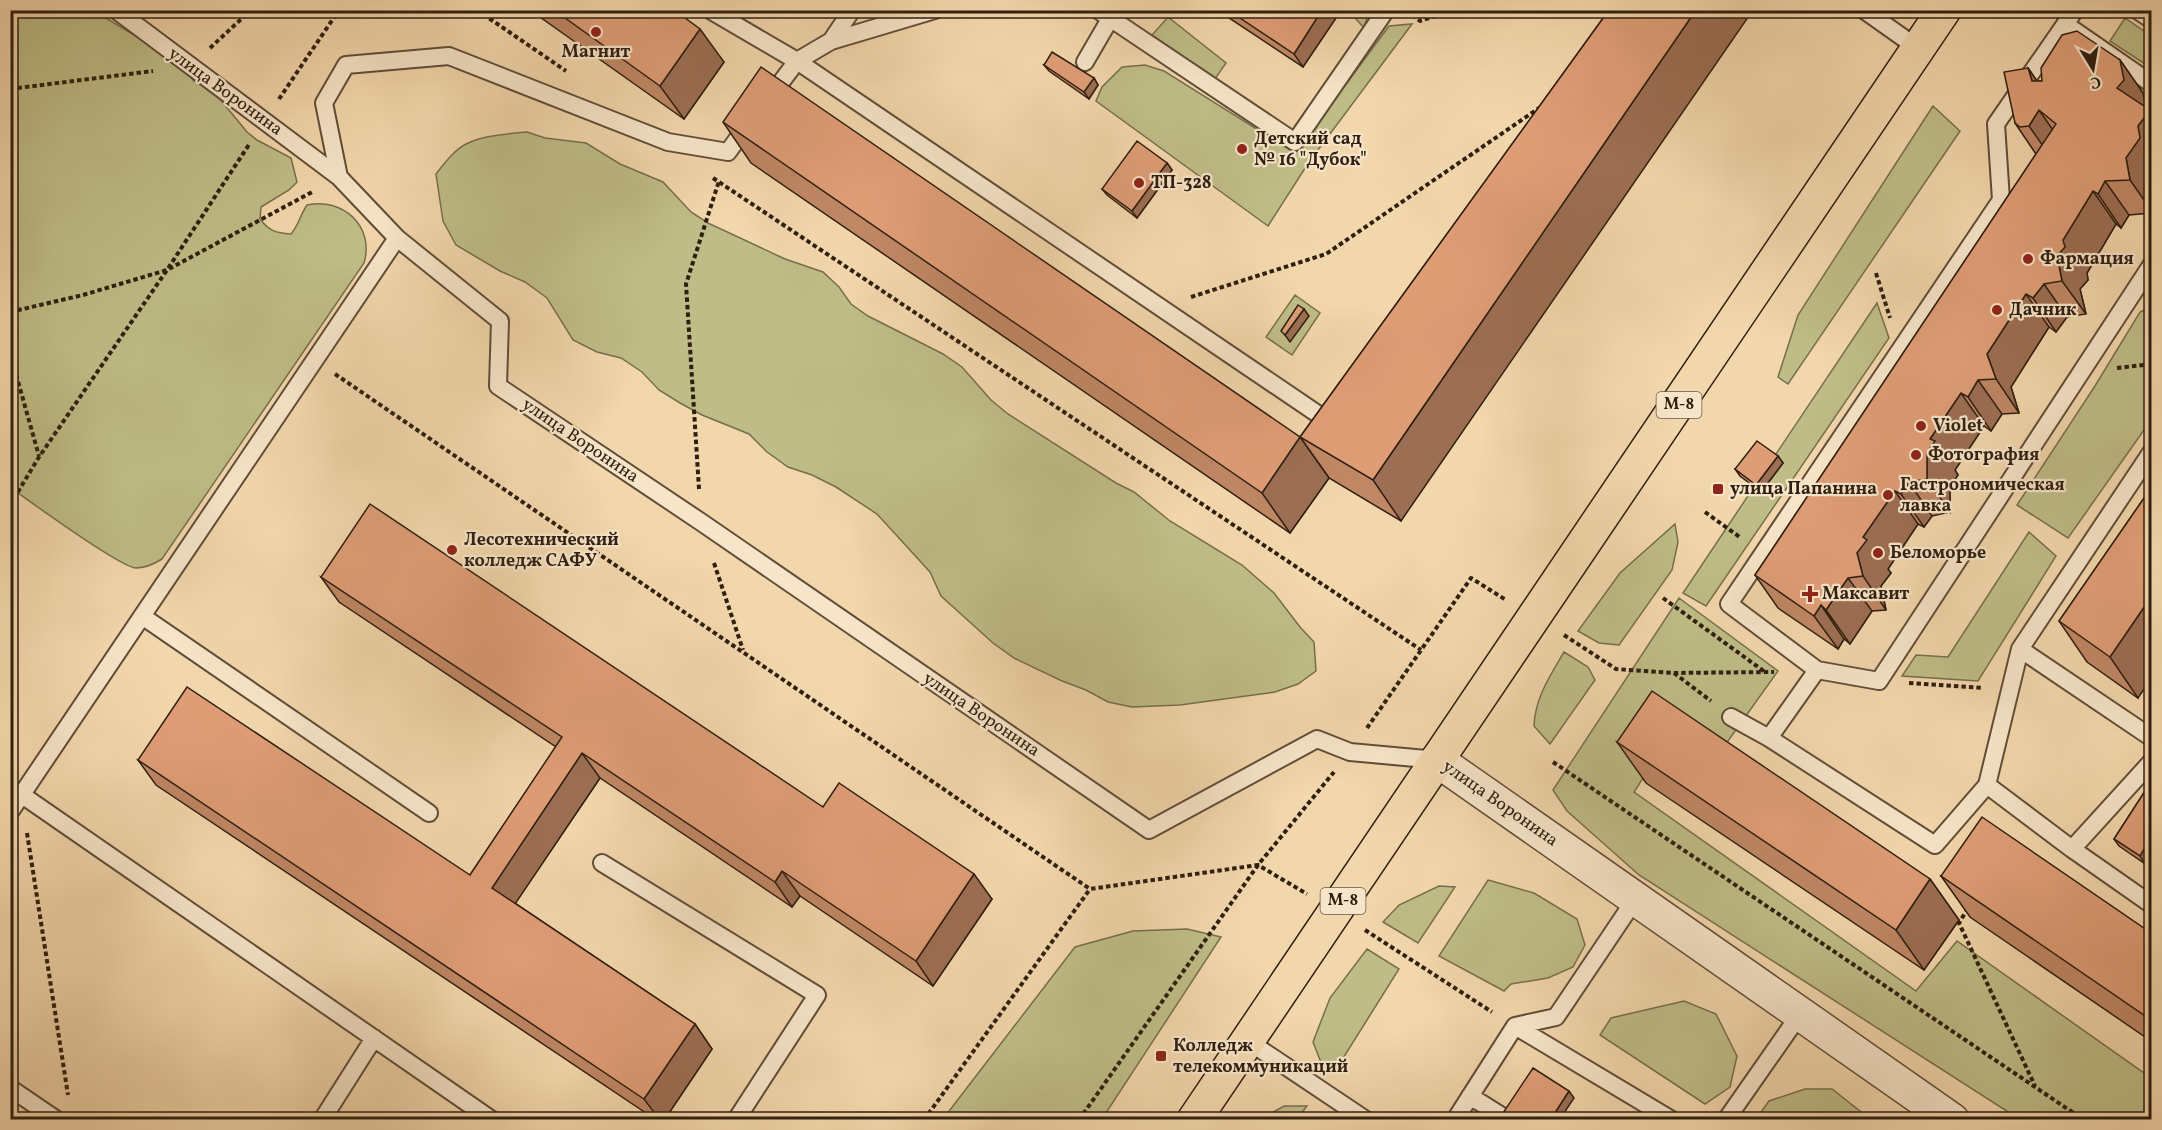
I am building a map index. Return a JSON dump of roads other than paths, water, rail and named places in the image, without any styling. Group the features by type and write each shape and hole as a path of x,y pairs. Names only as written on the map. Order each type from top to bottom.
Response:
{"main road":[{"path":"1919,49 1944,10"},
{"name":"М-8","path":"1248,1041 1919,49"},
{"path":"1194,1119 1248,1041"}],"street":[{"name":"улица Воронина","path":"1437,760 1636,898 1942,1117"}],"lane":[{"name":"улица Воронина","path":"116,10 339,177 397,238 500,321 498,386 701,522 1149,830 1317,739 1350,752 1437,760"},
{"path":"710,10 797,61 1325,419 1345,391"},
{"path":"831,41 852,10"},
{"path":"339,177 324,103 346,66 450,56 668,142 728,152 797,61 831,41 935,10"},
{"path":"1085,62 1104,15 1295,142 1386,10"},
{"path":"1863,10 1919,49"},
{"path":"2137,10 2151,20"},
{"path":"2151,84 2070,17 1996,124 2001,200 1729,604 1817,670 1879,681 2151,264"},
{"path":"10,812 397,238"},
{"path":"1731,717 1769,738 1935,845 1987,785 2020,649 2151,451"},
{"path":"142,616 429,813"},
{"path":"2020,649 2151,738"},
{"path":"1769,738 1817,670"},
{"path":"2072,849 2151,761"},
{"path":"1987,785 2151,905"},
{"path":"22,795 492,1119"},
{"path":"602,863 817,995 736,1119"},
{"path":"1455,1119 1515,1026 1556,1017 1636,898"},
{"path":"1726,1119 1800,1014"},
{"path":"1515,1026 1672,1119"},
{"path":"322,1119 374,1038"},
{"path":"1248,1041 1366,1119"},
{"path":"10,1088 57,1119"},
{"path":"1470,1096 1508,1119"}],"place":[{"name":"Магнит","path":"596,32"},
{"name":"Детский сад № 16 \"Дубок\"","path":"1242,149"},
{"name":"ТП-328","path":"1139,183"},
{"name":"Фармация","path":"2028,259"},
{"name":"Дачник","path":"1997,310"},
{"name":"Violet","path":"1921,426"},
{"name":"Фотография","path":"1916,455"},
{"name":"улица Папанина","path":"1718,489"},
{"name":"Гастрономическая лавка","path":"1888,495"},
{"name":"Лесотехнический колледж САФУ","path":"452,550"},
{"name":"Беломорье","path":"1878,553"},
{"name":"Максавит","path":"1810,594"},
{"name":"Колледж телекоммуникаций","path":"1161,1056"}]}
